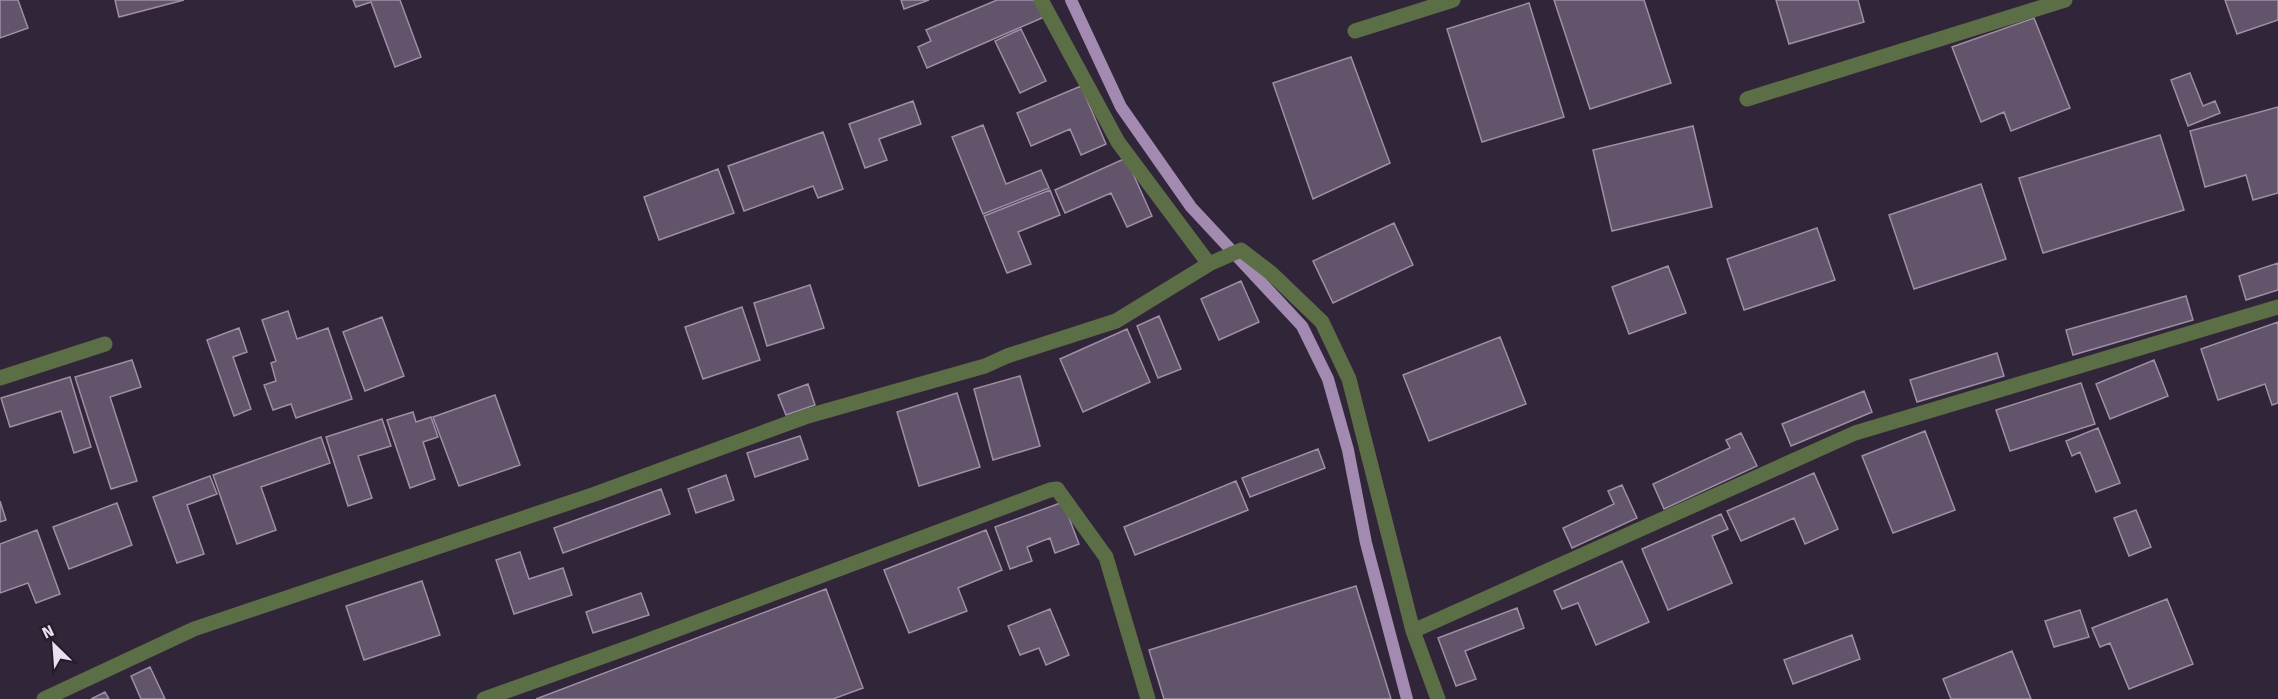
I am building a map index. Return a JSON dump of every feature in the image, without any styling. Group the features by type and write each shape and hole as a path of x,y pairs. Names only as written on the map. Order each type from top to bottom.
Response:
{"street":[{"path":"1041,0 1118,141 1209,264"},
{"path":"1355,31 1453,0"},
{"path":"1747,99 2065,0"},
{"path":"44,699 194,629 595,494 808,416 985,366 1007,356 1116,321 1209,264 1241,250 1270,273 1322,322 1349,379 1413,631 1438,699"},
{"path":"1413,631 1856,433 2278,307"},
{"path":"0,378 105,344"},
{"path":"484,699 1057,489 1106,557 1149,699"}],"building":[{"path":"0,0 18,0 28,28 0,38"},
{"path":"115,0 184,0 119,17"},
{"path":"353,0 400,0 421,57 395,67 371,2 356,7"},
{"path":"901,0 929,0 904,9"},
{"path":"997,0 1036,0 1044,17 927,68 918,47 931,41 926,30"},
{"path":"1554,0 1644,0 1671,83 1590,109"},
{"path":"1776,0 1858,0 1864,22 1789,44"},
{"path":"2225,0 2278,0 2278,20 2237,34"},
{"path":"1529,3 1564,117 1482,142 1447,29"},
{"path":"2034,18 2070,108 2011,131 2004,112 1981,122 1952,47"},
{"path":"1021,29 1046,81 1020,93 995,41"},
{"path":"1351,57 1390,163 1313,199 1273,83"},
{"path":"2190,73 2203,106 2215,101 2220,113 2188,126 2171,80"},
{"path":"1081,86 1106,144 1081,155 1070,129 1031,146 1017,113"},
{"path":"913,101 921,124 879,139 887,160 865,168 849,124"},
{"path":"2278,107 2278,193 2253,200 2246,175 2205,187 2190,131"},
{"path":"983,125 1006,184 1041,170 1049,188 983,214 952,137"},
{"path":"1693,126 1712,207 1612,231 1593,150"},
{"path":"823,132 843,189 818,198 813,186 744,211 728,166"},
{"path":"2160,135 2184,210 2043,253 2019,178"},
{"path":"1126,158 1152,216 1127,227 1111,193 1065,213 1055,190"},
{"path":"718,169 734,213 659,240 644,197"},
{"path":"1981,184 2006,259 1914,289 1889,215"},
{"path":"1050,190 1060,215 1018,232 1031,264 1007,273 984,216"},
{"path":"1394,223 1413,265 1333,303 1313,261"},
{"path":"1817,228 1835,280 1744,310 1727,259"},
{"path":"2278,263 2278,290 2246,300 2239,276"},
{"path":"1668,266 1686,313 1629,334 1612,287"},
{"path":"1241,281 1259,322 1219,340 1201,299"},
{"path":"810,285 824,328 767,346 754,303"},
{"path":"2186,296 2193,320 2073,355 2066,330"},
{"path":"742,307 760,360 703,379 685,327"},
{"path":"288,311 297,339 328,328 352,399 296,418 291,404 273,410 264,385 276,381 271,363 276,361 262,320"},
{"path":"1159,316 1181,369 1158,378 1137,326"},
{"path":"382,317 404,376 365,391 343,332"},
{"path":"2278,322 2278,403 2272,405 2265,384 2218,400 2201,349"},
{"path":"239,328 247,352 233,357 251,409 234,416 207,340"},
{"path":"1127,329 1150,382 1083,412 1060,359"},
{"path":"1500,337 1526,404 1429,441 1403,375"},
{"path":"1997,353 2004,376 1917,402 1910,380"},
{"path":"132,360 141,387 110,397 137,481 111,489 75,377"},
{"path":"2154,360 2168,396 2110,419 2096,384"},
{"path":"1020,376 1040,446 993,460 974,389"},
{"path":"70,377 91,447 74,453 61,411 10,427 1,398"},
{"path":"2081,383 2095,424 2010,451 1996,410"},
{"path":"808,384 815,405 786,415 778,395"},
{"path":"1864,391 1872,412 1791,446 1782,424"},
{"path":"957,393 980,467 919,486 897,412"},
{"path":"495,395 520,465 459,486 433,417"},
{"path":"413,412 416,422 431,417 438,437 423,442 435,479 410,488 387,420"},
{"path":"382,419 391,446 358,456 372,498 348,506 326,437"},
{"path":"2098,428 2120,483 2096,492 2080,452 2072,456 2066,441"},
{"path":"1925,431 1955,510 1893,533 1862,456"},
{"path":"1741,433 1757,466 1664,509 1653,484 1730,448 1726,440"},
{"path":"800,436 808,459 755,477 747,453"},
{"path":"321,437 330,463 261,487 276,530 237,544 213,475"},
{"path":"1318,449 1325,468 1250,497 1242,478"},
{"path":"1814,473 1838,529 1805,544 1794,518 1741,541 1727,511"},
{"path":"726,475 734,500 696,513 688,489"},
{"path":"210,476 217,494 187,505 204,554 177,563 153,497"},
{"path":"1236,481 1248,510 1135,555 1124,527"},
{"path":"1622,485 1637,518 1572,548 1563,528 1614,504 1608,491"},
{"path":"661,489 670,514 563,553 554,528"},
{"path":"0,501 6,520 0,522"},
{"path":"1063,502 1079,544 1055,553 1050,538 1027,547 1032,561 1010,569 995,527"},
{"path":"117,503 132,545 69,569 53,527"},
{"path":"2136,510 2151,547 2129,556 2114,518"},
{"path":"1721,514 1728,529 1712,536 1732,583 1668,610 1642,549"},
{"path":"37,530 60,594 36,603 28,583 0,593 0,544"},
{"path":"986,530 1002,570 958,588 967,611 909,633 884,570"},
{"path":"520,552 529,579 563,568 572,595 514,614 496,560"},
{"path":"1622,561 1649,622 1596,645 1578,603 1562,609 1554,591"},
{"path":"422,581 440,635 364,660 346,606"},
{"path":"1356,586 1391,699 1164,699 1149,650"},
{"path":"826,589 863,688 833,699 536,699"},
{"path":"641,593 649,615 593,633 586,612"},
{"path":"2167,599 2193,664 2129,689 2110,643 2100,647 2092,628"},
{"path":"1517,608 1524,628 1465,651 1476,679 1456,686 1438,638"},
{"path":"1050,609 1069,655 1046,665 1039,648 1020,655 1008,626"},
{"path":"2080,610 2089,637 2054,647 2045,621"},
{"path":"1852,635 1860,659 1793,684 1784,660"},
{"path":"2012,651 2031,699 1951,699 1943,679"},
{"path":"150,667 165,699 141,699 131,676"},
{"path":"105,692 109,699 91,699"}],"waterway":[{"path":"1071,0 1121,107 1191,207 1302,326 1328,379 1348,450 1366,543 1407,699"}]}
